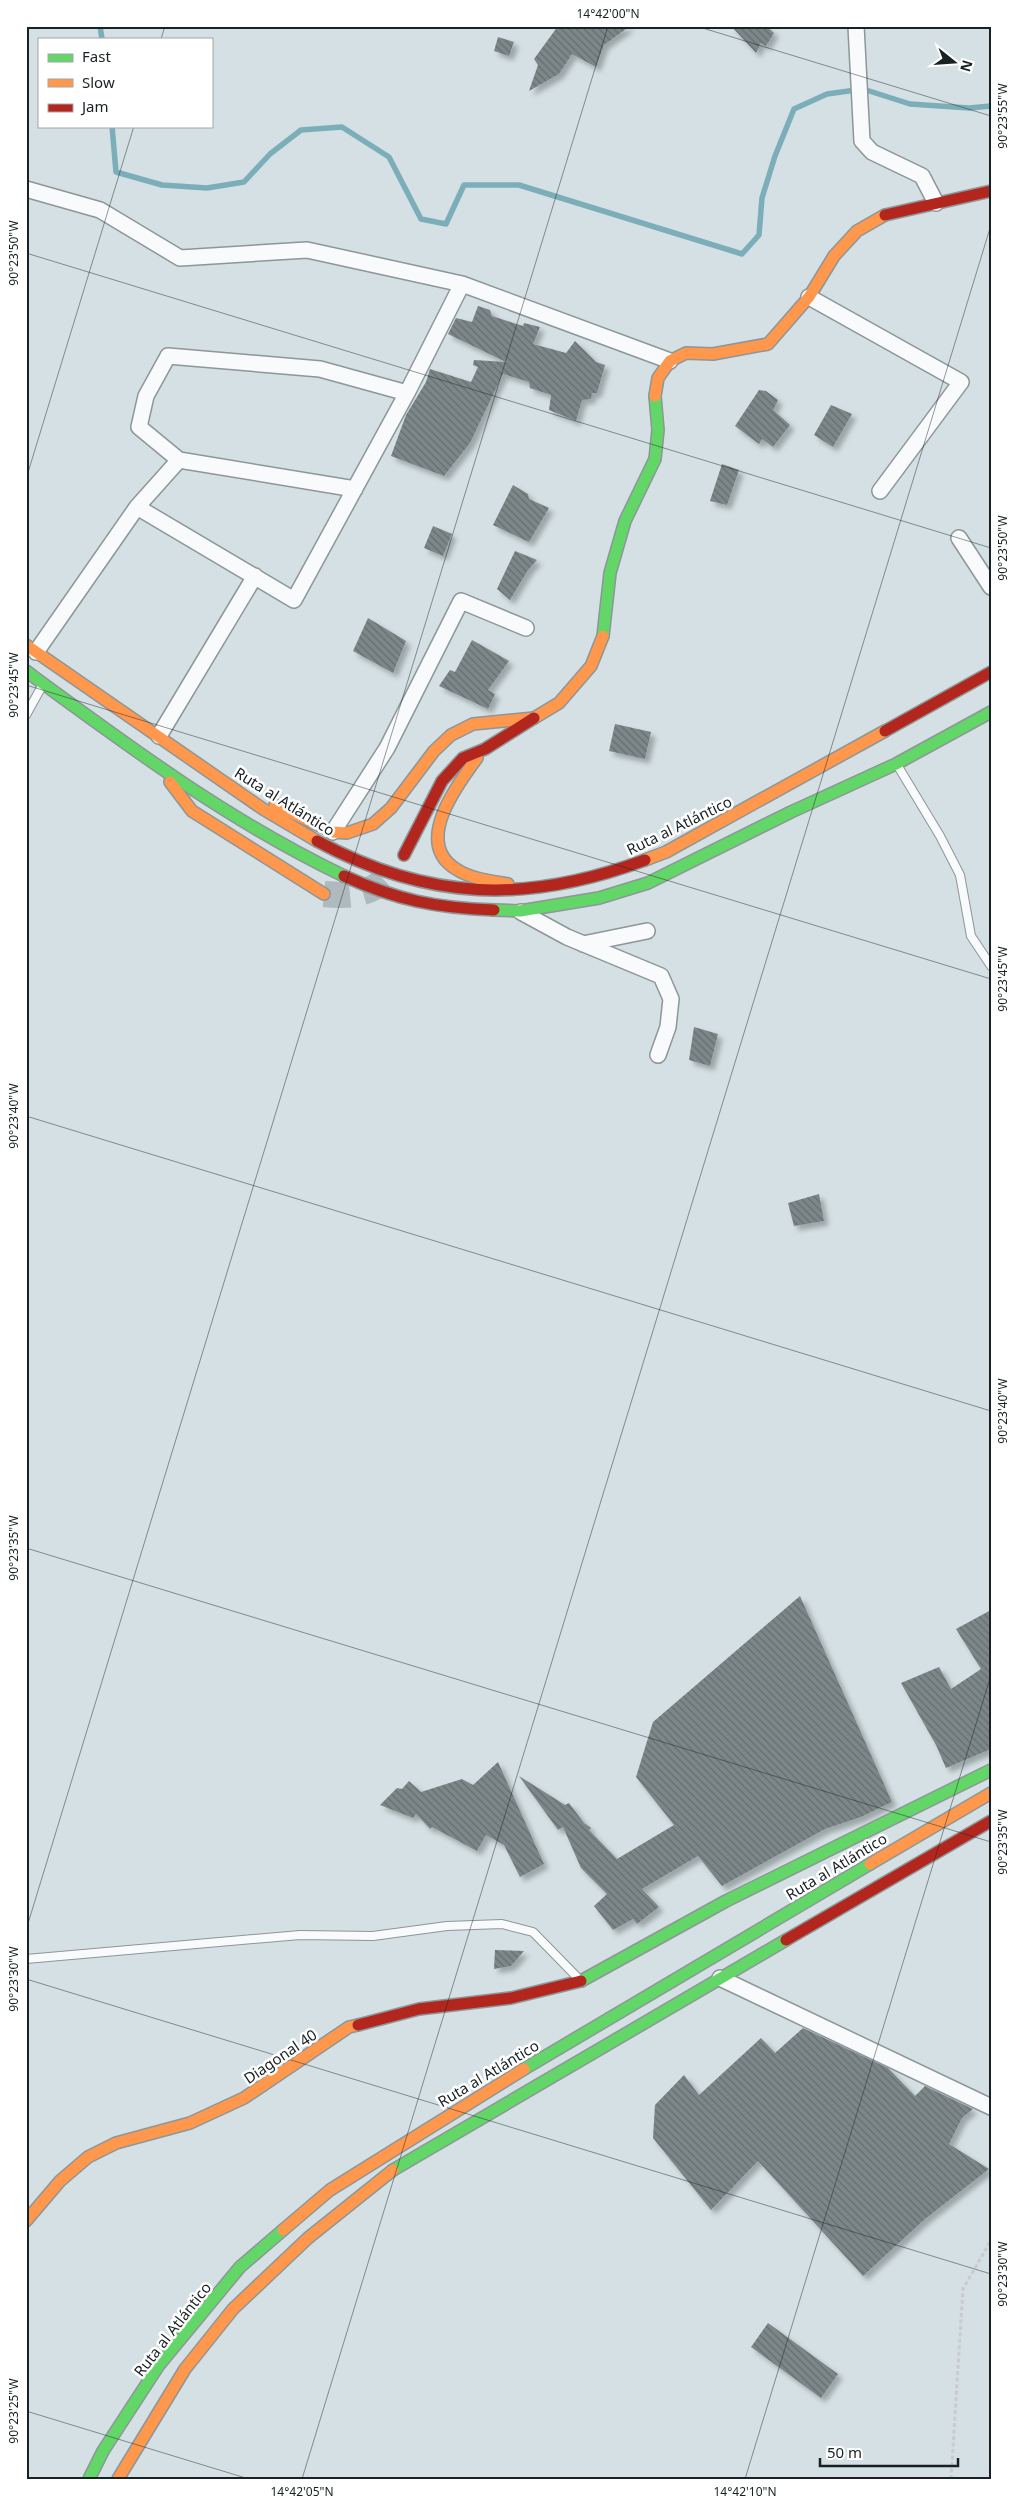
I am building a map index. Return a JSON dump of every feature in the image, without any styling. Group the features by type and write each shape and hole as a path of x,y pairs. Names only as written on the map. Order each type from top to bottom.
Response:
{"main road":[{"path":"404,855 442,781 463,758 485,749 559,703 591,666 605,632 610,573 625,521 655,458 658,430 656,399 658,378 670,361 686,353 713,354 768,344 809,297 834,256 857,231 882,216 991,191"},
{"name":"Ruta al Atlántico","path":"31,648 219,778 312,839 386,874 455,889 504,890 538,888 607,874 666,852 991,672"},
{"path":"26,671 44,682 160,770 302,855 379,892 411,901 459,909 520,911 599,898 648,883 791,812 896,764 991,712"},
{"path":"219,778 333,832 348,833 372,824 391,808 434,751 451,735 473,724 534,718"},
{"path":"485,749 461,778 444,810 438,835 441,852 449,864 462,872 500,882 538,888"},
{"path":"160,770 192,811 324,894"},
{"name":"Diagonal 40","path":"26,2221 60,2181 88,2157 116,2143 190,2123 244,2098 349,2027 418,2009 511,1998 581,1981 726,1902 991,1770"},
{"name":"Ruta al Atlántico","path":"89,2479 103,2451 159,2365 240,2267 330,2190 470,2101 991,1793"},
{"path":"118,2479 141,2438 185,2369 233,2309 324,2223 388,2173 991,1821"}],"street":[{"path":"856,26 862,141 866,148 922,176 936,203"},
{"path":"26,189 100,210 180,258 307,250 462,284 670,361"},
{"path":"137,507 294,600 407,392 462,284"},
{"path":"809,297 961,382 880,491"},
{"path":"355,489 179,460 139,427 146,396 168,356 320,369 407,392"},
{"path":"31,648 137,507 179,460"},
{"path":"959,538 991,587"},
{"path":"159,736 255,576"},
{"path":"333,832 387,748 461,601 526,628"},
{"path":"520,911 583,944 661,976 671,999 668,1027 658,1055"},
{"path":"583,944 647,931"},
{"path":"720,1978 991,2108"}],"lane":[{"path":"26,714 44,682"},
{"path":"896,764 940,836 960,875 971,936 991,966"},
{"path":"26,1959 300,1935 373,1936 447,1926 502,1924 533,1932 581,1981"}],"path":[{"path":"951,2479 963,2289 991,2240"}],"building":[{"path":"558,26 630,26 604,45 596,67 572,54 559,74 529,91 538,65 534,59"},
{"path":"731,26 766,26 774,33 766,46 761,43 756,53"},
{"path":"498,37 514,42 509,56 494,51"},
{"path":"478,306 490,310 492,316 523,326 524,323 540,327 533,344 566,353 575,341 596,362 605,365 597,393 592,393 591,399 582,400 576,421 549,410 551,395 530,388 529,382 503,374 470,443 444,476 391,456 406,415 426,382 430,369 471,382 478,367 473,365 474,360 506,362 448,334 456,318 472,322"},
{"path":"759,390 766,391 778,400 773,410 790,425 773,447 762,439 759,444 735,426"},
{"path":"831,405 852,414 833,447 814,435"},
{"path":"722,464 739,470 727,505 710,501"},
{"path":"513,485 528,494 529,499 549,508 529,542 493,525"},
{"path":"433,526 452,534 443,556 424,548"},
{"path":"515,551 537,560 528,570 510,600 497,589"},
{"path":"368,618 406,641 393,673 353,651"},
{"path":"472,640 509,661 488,690 495,694 488,709 439,686 450,670 455,672"},
{"path":"615,724 651,732 645,759 609,751"},
{"path":"694,1027 718,1034 710,1066 689,1060"},
{"path":"819,1194 824,1221 794,1226 788,1203"},
{"path":"800,1596 892,1802 861,1817 825,1829 722,1886 698,1856 642,1889 659,1907 637,1924 633,1919 613,1930 594,1906 607,1894 581,1868 563,1827 558,1830 519,1776 565,1805 569,1803 584,1823 591,1828 589,1830 617,1859 674,1825 636,1777 653,1722"},
{"path":"991,1610 991,1749 946,1768 936,1745 901,1683 939,1667 951,1689 981,1669 956,1629"},
{"path":"498,1762 544,1864 520,1877 504,1845 486,1835 477,1851 432,1827 430,1829 416,1814 413,1818 380,1805 397,1788 402,1789 409,1781 421,1792 462,1779 473,1785"},
{"path":"495,1950 524,1951 511,1966 494,1969"},
{"path":"803,2028 888,2068 915,2096 925,2086 973,2109 962,2118 949,2144 989,2169 925,2219 863,2276 758,2161 711,2210 653,2138 655,2105 684,2075 699,2095 761,2038 775,2053"},
{"path":"768,2323 838,2374 821,2398 751,2347"}],"waterway":[{"path":"100,26 102,38"},
{"path":"112,128 116,172 162,185 207,188 244,182 270,154 301,130 342,127 389,157 421,219 446,224 464,185 519,185 742,254 759,235 762,198 775,156 794,109 827,94 863,89 910,104 969,108 991,106"}],"tunnel":[{"path":"324,894 356,894 370,889 384,880"}],"traffic: fast":[{"path":"603,636 610,573 625,521 655,459 658,430 655,396"},
{"path":"26,671 141,754 220,807 260,831 344,876"},
{"path":"494,910 520,911 599,898 648,883 791,812 896,764 991,712"},
{"path":"581,1981 726,1901 991,1770"},
{"path":"524,2069 870,1864"},
{"path":"393,2170 786,1940"},
{"path":"89,2479 103,2451 159,2365 240,2267 283,2230"}],"traffic: slow":[{"path":"655,396 658,378 670,361 686,353 713,354 768,344 809,297 834,256 857,231 885,215"},
{"path":"275,805 333,832 347,833 373,824 391,808 434,751 451,735 473,724 534,718 559,703 591,666 603,636"},
{"path":"26,645 263,809 317,841"},
{"path":"645,860 666,852 885,731"},
{"path":"477,758 450,798 438,830 438,844 444,858 456,869 481,879 508,884"},
{"path":"170,782 192,811 324,894"},
{"path":"870,1864 991,1793"},
{"path":"26,2221 60,2181 88,2157 116,2143 190,2123 244,2098 349,2027 358,2025"},
{"path":"283,2230 330,2190 524,2069"},
{"path":"118,2479 185,2369 233,2309 308,2238 393,2170"}],"traffic: jam":[{"path":"885,215 991,191"},
{"path":"885,731 991,672"},
{"path":"404,855 442,781 463,758 485,749 534,718"},
{"path":"317,841 358,861 398,875 438,885 478,890 519,889 560,884 602,874 645,860"},
{"path":"344,876 399,897 435,905 494,910"},
{"path":"786,1940 991,1821"},
{"path":"358,2025 419,2009 511,1998 581,1981"}]}
